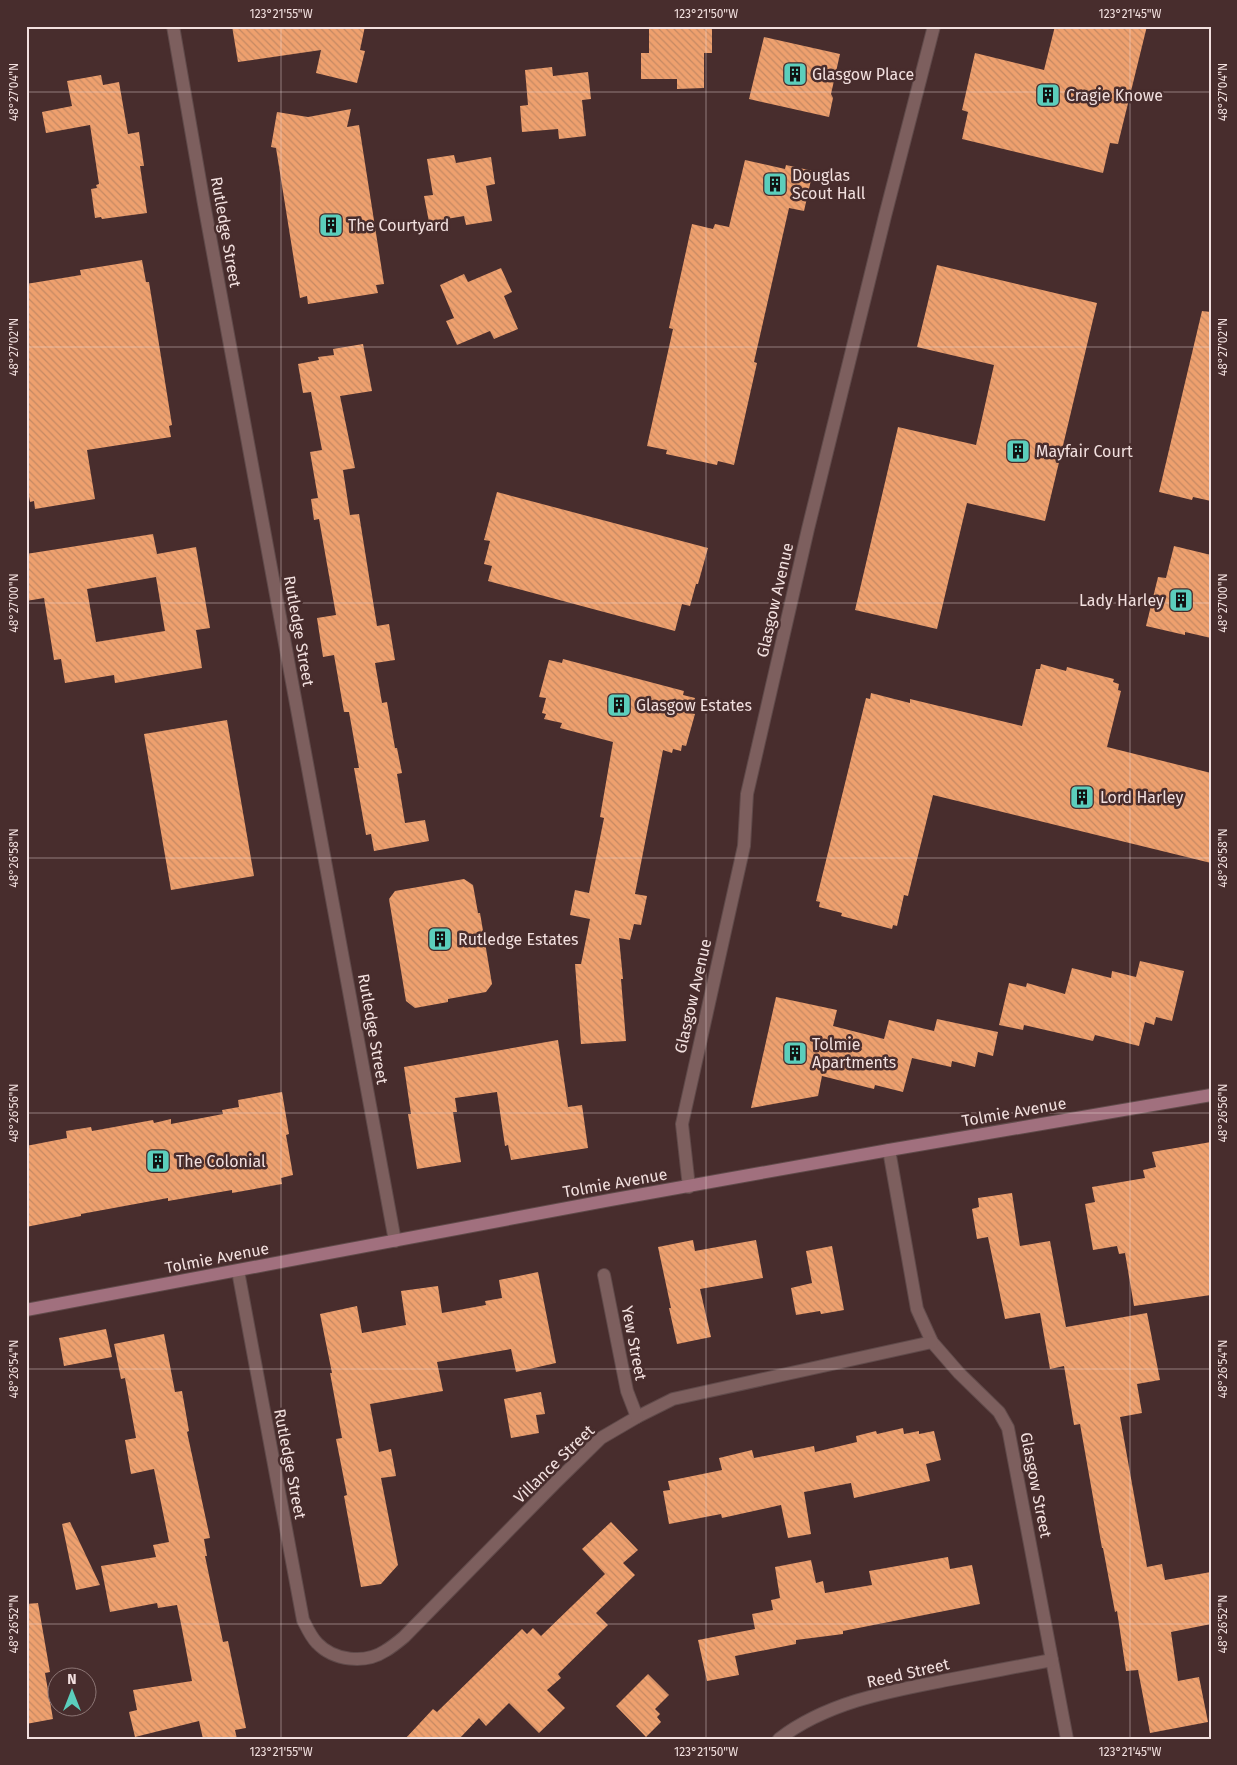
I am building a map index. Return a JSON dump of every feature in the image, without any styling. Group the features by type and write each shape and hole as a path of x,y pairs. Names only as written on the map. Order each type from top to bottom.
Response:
{"street":[{"name":"Rutledge Street","path":"173,26 395,1241"},
{"name":"Glasgow Avenue","path":"689,1186 682,1124 744,846 747,794 808,529 934,26"},
{"name":"Tolmie Avenue","path":"26,1310 689,1186 1211,1095"},
{"name":"Glasgow Street","path":"890,1150 917,1309 932,1342 959,1373 999,1412 1008,1428 1067,1739"},
{"name":"Rutledge Street","path":"238,1271 303,1620 317,1643 330,1654"},
{"name":"Yew Street","path":"604,1275 627,1391 637,1417"},
{"name":"Villance Street","path":"330,1654 347,1658 372,1657 384,1652 404,1637 555,1482 601,1438 637,1417 673,1399 932,1342"},
{"name":"Reed Street","path":"780,1739 791,1730 835,1708 885,1693 1052,1660"}],"building":[{"path":"232,26 365,26 360,50 365,51 357,83 316,73 321,50 238,62"},
{"path":"649,26 712,26 712,53 704,53 704,88 677,89 677,79 641,79 641,53 649,53"},
{"name":"Cragie Knowe","path":"1055,26 1147,26 1118,144 1110,143 1103,173 962,139 968,112 962,110 975,53 1044,70"},
{"name":"Glasgow Place","path":"764,37 840,54 831,94 833,98 829,117 749,99"},
{"path":"552,67 553,76 588,72 591,99 582,100 586,136 559,139 558,129 522,132 520,106 528,105 525,70"},
{"path":"101,75 103,85 119,82 128,134 139,132 144,166 140,166 147,213 102,219 101,217 95,218 91,189 97,188 96,185 99,184 90,125 46,133 42,112 72,106 67,81"},
{"name":"The Courtyard","path":"351,109 347,127 359,125 384,284 376,285 378,293 308,304 307,296 300,298 276,148 271,147 277,112 308,117"},
{"path":"454,155 456,163 491,157 495,184 486,186 492,221 466,225 464,216 429,222 424,196 433,195 427,159"},
{"path":"745,160 785,169 786,165 813,171 804,211 789,208 754,362 757,363 734,465 718,461 717,465 666,454 667,450 647,446 673,329 669,328 692,224 713,229 715,224 729,227"},
{"path":"142,260 146,282 149,282 172,425 169,426 171,437 87,450 95,499 35,509 34,501 30,502 26,478 26,284 81,275 80,270"},
{"name":"Mayfair Court","path":"937,265 1097,303 1045,521 967,503 937,629 855,610 898,427 976,445 994,365 917,347"},
{"path":"501,268 512,292 504,296 518,329 494,339 490,331 457,345 446,321 454,318 440,285 464,274 468,282"},
{"path":"1202,311 1211,312 1211,501 1193,497 1192,500 1159,492"},
{"path":"363,344 372,391 340,396 355,468 343,470 350,515 359,514 377,626 389,624 395,660 375,663 382,703 387,702 395,748 397,748 402,773 397,774 405,823 425,820 429,841 374,851 371,834 366,835 354,768 359,768 349,712 344,712 334,655 323,657 317,618 336,615 319,519 314,520 311,499 318,498 310,452 322,450 311,392 303,393 298,364 319,360 318,357 334,355 333,349"},
{"path":"497,492 708,548 690,606 682,604 675,631 488,581 492,566 484,564 490,541 484,540"},
{"path":"153,534 157,554 196,547 210,628 196,630 202,668 115,683 114,675 65,683 61,659 54,660 44,598 26,601 26,554","holes":["156,577 165,631 96,642 87,589"]},
{"name":"Lady Harley","path":"1174,546 1211,555 1211,638 1185,632 1185,635 1146,626 1158,577 1166,578"},
{"path":"563,659 684,691 683,695 695,698 691,713 695,714 686,746 682,745 681,751 673,749 672,753 663,750 635,894 647,896 641,925 634,924 630,940 619,938 626,1041 581,1044 575,964 581,964 590,919 570,915 575,890 589,893 604,818 600,817 613,742 560,728 562,723 544,719 546,714 542,713 546,698 539,697 549,660 562,663"},
{"name":"Lord Harley","path":"1041,664 1066,671 1067,667 1114,679 1113,682 1119,684 1118,690 1121,691 1107,747 1211,773 1211,863 933,795 908,896 904,895 897,926 893,925 892,929 841,916 842,913 819,907 820,902 816,901 866,698 870,699 871,693 910,703 910,699 1022,726 1036,669 1040,669"},
{"path":"227,720 254,876 171,890 144,734"},
{"name":"Rutledge Estates","path":"464,879 473,885 478,913 480,913 492,984 486,992 448,999 448,1002 415,1008 406,1001 389,899 395,891"},
{"path":"1140,961 1184,971 1172,1021 1156,1017 1154,1025 1145,1022 1139,1046 1095,1035 1093,1041 1024,1025 1023,1030 999,1025 1009,983 1026,987 1027,983 1065,994 1072,968 1111,978 1112,971 1136,977"},
{"path":"776,997 837,1010 833,1026 884,1039 889,1020 934,1031 937,1019 998,1032 993,1056 978,1052 975,1067 952,1061 951,1067 912,1058 903,1092 875,1085 874,1089 822,1076 818,1096 751,1108"},
{"path":"558,1040 568,1107 582,1105 588,1148 511,1160 508,1145 505,1146 497,1092 455,1098 457,1112 453,1112 461,1162 417,1169 408,1114 411,1114 404,1067"},
{"name":"The Colonial","path":"282,1092 289,1134 286,1135 293,1175 281,1178 282,1184 232,1193 232,1190 168,1201 168,1198 81,1214 81,1216 26,1227 26,1146 67,1138 66,1131 91,1127 92,1131 153,1120 154,1123 171,1119 171,1124 223,1114 222,1110 239,1107 238,1100"},
{"path":"1211,1142 1211,1295 1134,1306 1125,1253 1119,1254 1117,1246 1093,1250 1085,1204 1095,1202 1092,1187 1145,1178 1143,1170 1156,1167 1152,1152"},
{"path":"1012,1193 1020,1246 1050,1241 1066,1327 1147,1313 1160,1380 1137,1384 1142,1413 1120,1417 1147,1567 1162,1564 1165,1580 1211,1572 1211,1624 1171,1632 1178,1681 1199,1677 1208,1722 1150,1733 1138,1670 1126,1671 1117,1611 1115,1612 1102,1548 1080,1424 1074,1425 1064,1366 1050,1369 1040,1313 1005,1319 988,1237 977,1239 972,1209 979,1207 978,1198"},
{"path":"693,1240 695,1251 756,1240 763,1278 700,1289 711,1337 677,1344 658,1247"},
{"path":"832,1246 844,1310 821,1314 820,1311 796,1315 791,1288 812,1283 806,1251"},
{"path":"538,1272 556,1363 516,1372 511,1349 437,1362 443,1391 370,1404 379,1452 391,1449 396,1476 381,1478 398,1565 381,1584 361,1587 344,1496 347,1495 336,1439 342,1438 330,1373 332,1373 320,1314 357,1306 362,1333 406,1325 401,1291 438,1286 442,1313 486,1305 485,1301 502,1298 499,1280"},
{"path":"106,1329 112,1357 64,1366 59,1338"},
{"path":"164,1334 175,1392 182,1391 189,1431 187,1432 210,1538 204,1539 207,1556 205,1556 223,1642 228,1641 246,1728 235,1730 237,1739 203,1739 199,1721 135,1737 129,1712 137,1710 133,1690 192,1681 181,1624 177,1605 158,1608 157,1603 110,1612 101,1566 156,1557 153,1545 169,1542 154,1469 131,1474 125,1440 136,1438 125,1378 121,1379 114,1344"},
{"path":"541,1392 545,1414 536,1415 539,1433 511,1438 504,1399"},
{"path":"903,1428 904,1434 934,1431 941,1460 926,1464 930,1481 854,1498 851,1483 804,1492 811,1534 788,1538 781,1505 722,1518 721,1514 669,1524 663,1491 670,1490 668,1481 722,1470 719,1458 752,1450 754,1458 814,1446 815,1452 857,1442 856,1436 876,1431 877,1434"},
{"path":"70,1522 100,1585 76,1590 62,1524"},
{"path":"611,1522 638,1550 623,1563 635,1575 596,1613 608,1625 558,1674 561,1678 547,1690 565,1708 539,1733 509,1703 486,1726 479,1718 459,1739 405,1739 433,1709 437,1712 522,1629 527,1634 533,1628 541,1636 605,1574 582,1549"},
{"path":"948,1557 950,1569 972,1565 980,1604 843,1631 843,1634 796,1640 796,1644 735,1656 739,1675 707,1681 698,1640 755,1629 752,1614 773,1610 771,1600 780,1598 775,1567 811,1560 816,1583 823,1581 825,1593 872,1585 869,1571"},
{"path":"38,1603 49,1668 48,1672 45,1673 48,1690 48,1718 53,1719 26,1724 26,1604"},
{"path":"648,1674 669,1695 655,1709 660,1714 657,1717 661,1722 646,1737 616,1706"}],"place":[{"name":"Glasgow Place","path":"795,74"},
{"name":"Cragie Knowe","path":"1048,95"},
{"name":"Douglas Scout Hall","path":"775,184"},
{"name":"The Courtyard","path":"331,225"},
{"name":"Mayfair Court","path":"1018,451"},
{"name":"Lady Harley","path":"1181,600"},
{"name":"Glasgow Estates","path":"619,705"},
{"name":"Lord Harley","path":"1082,797"},
{"name":"Rutledge Estates","path":"440,939"},
{"name":"Tolmie Apartments","path":"795,1053"},
{"name":"The Colonial","path":"158,1161"}]}
